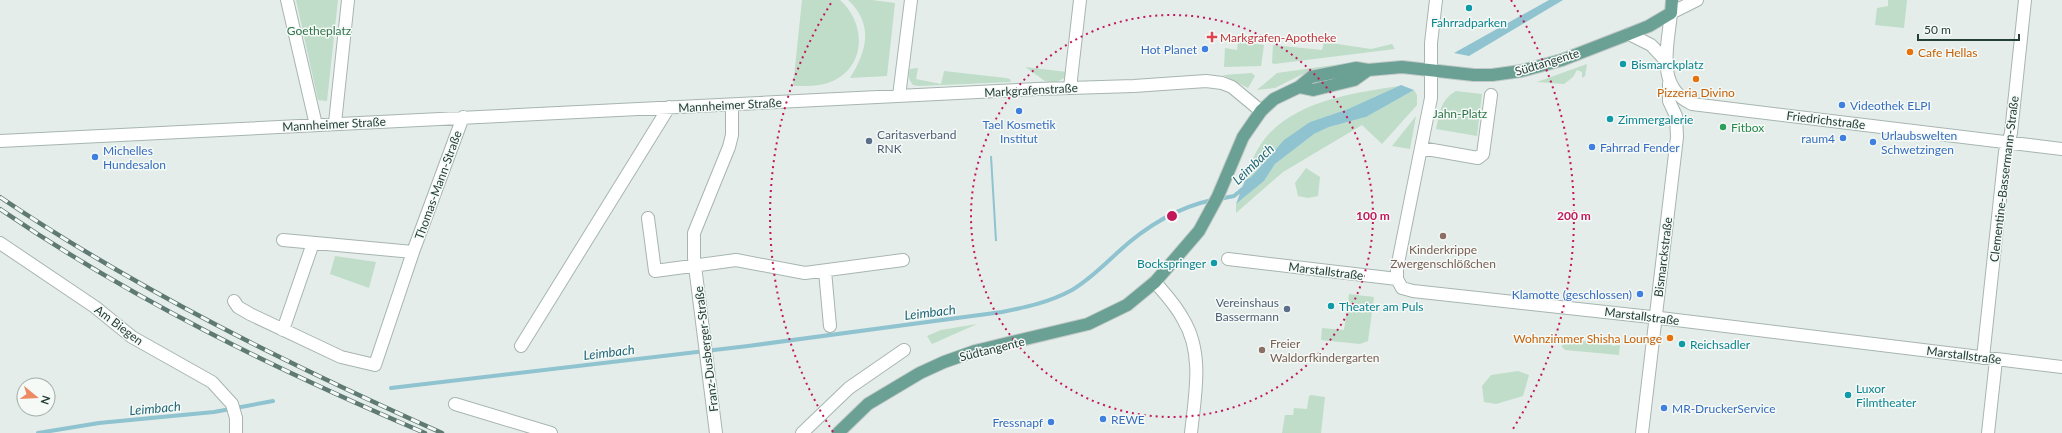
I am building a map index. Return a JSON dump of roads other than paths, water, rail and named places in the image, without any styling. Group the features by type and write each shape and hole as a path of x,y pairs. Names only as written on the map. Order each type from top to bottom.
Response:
{"main road":[{"path":"1671,13 1672,0"},
{"name":"Südtangente","path":"838,433 868,404 920,373 944,362 975,351 1088,324 1127,305 1155,282 1194,236 1211,210 1243,137 1261,111 1274,99 1299,87 1311,77 1356,68 1368,70 1402,67 1474,75 1492,75 1521,71 1562,60 1649,26 1671,13"}],"street":[{"path":"287,0 316,124"},
{"path":"336,123 348,0"},
{"path":"899,96 911,0"},
{"path":"1070,88 1080,0"},
{"path":"1397,279 1399,258 1431,98 1431,42 1436,0"},
{"path":"1669,83 1667,62 1671,13 1697,0"},
{"name":"Clementine-Bassermann-Straße","path":"1983,358 2005,152 2011,134 2026,0"},
{"path":"1629,34 1651,45 1667,62"},
{"name":"Markgrafenstraße","path":"790,102 1199,82 1222,83 1232,88 1261,111"},
{"name":"Friedrichstraße","path":"1669,83 1684,100 1702,106 2062,148"},
{"name":"Bismarckstraße","path":"1642,433 1677,137 1676,116 1669,101 1669,83"},
{"path":"1421,148 1478,158 1483,154 1491,95"},
{"name":"Mannheimer Straße","path":"0,141 336,123 790,102"},
{"name":"Franz-Dusberger-Straße","path":"716,433 696,264 694,233 729,147 732,135 732,105"},
{"name":"Mannheimer Straße","path":"521,346 668,107"},
{"name":"Thomas-Mann-Straße","path":"234,301 244,311 341,357 375,365 413,252 463,117"},
{"path":"648,218 655,271 696,264 736,260 805,273 903,260"},
{"name":"Thomas-Mann-Straße","path":"283,240 413,252"},
{"name":"Am Biegen","path":"0,243 95,307 132,337 212,382 232,404 236,418 236,433"},
{"path":"283,330 313,243"},
{"name":"Marstallstraße","path":"1228,259 1397,279 1402,288 1413,291 1656,318 2062,367"},
{"path":"825,271 830,326"},
{"path":"1155,282 1184,319 1196,353 1197,367 1191,433"},
{"path":"802,433 849,388 904,350"},
{"path":"1988,433 1996,360"},
{"path":"455,404 551,433"}],"water":[{"path":"1549,0 1563,0 1469,56 1454,53"},
{"path":"1401,85 1414,90 1366,117 1329,127 1314,134 1275,164 1264,181 1236,204 1245,180 1251,177 1284,140 1310,122 1348,109"},
{"path":"990,156 992,156 997,241 995,241"}],"waterway":[{"name":"Leimbach","path":"1219,199 1234,196 1245,187"},
{"name":"Leimbach","path":"391,388 748,346 1002,312 1038,304 1064,294 1078,286 1138,235 1161,220 1185,208 1212,200"},
{"name":"Leimbach","path":"38,433 99,423 214,412 273,401"}],"railway":[{"path":"0,197 53,232 216,325 328,380 442,433"},
{"path":"0,209 102,274 207,332 315,384 425,433"}],"place":[{"name":"Fahrradparken","path":"1469,8"},
{"name":"Markgrafen-Apotheke","path":"1212,37"},
{"name":"Hot Planet","path":"1205,49"},
{"name":"Cafe Hellas","path":"1910,52"},
{"name":"Bismarckplatz","path":"1623,64"},
{"name":"Pizzeria Divino","path":"1696,79"},
{"name":"Videothek ELPI","path":"1842,105"},
{"name":"Tael Kosmetik Institut","path":"1019,111"},
{"name":"Zimmergalerie","path":"1610,119"},
{"name":"Fitbox","path":"1723,127"},
{"name":"raum4","path":"1843,138"},
{"name":"Caritasverband RNK","path":"869,141"},
{"name":"Urlaubswelten Schwetzingen","path":"1873,142"},
{"name":"Fahrrad Fender","path":"1592,147"},
{"name":"Michelles Hundesalon","path":"95,157"},
{"name":"Kinderkrippe Zwergenschlößchen","path":"1443,236"},
{"name":"Bockspringer","path":"1214,263"},
{"name":"Klamotte (geschlossen)","path":"1640,294"},
{"name":"Theater am Puls","path":"1331,306"},
{"name":"Vereinshaus Bassermann","path":"1287,309"},
{"name":"Wohnzimmer Shisha Lounge","path":"1670,338"},
{"name":"Reichsadler","path":"1682,344"},
{"name":"Freier Waldorfkindergarten","path":"1262,350"},
{"name":"Luxor Filmtheater","path":"1848,395"},
{"name":"MR-DruckerService","path":"1664,408"},
{"name":"REWE","path":"1103,419"},
{"name":"Fressnapf","path":"1051,422"}],"park label":[{"name":"Goetheplatz","path":"319,30"},
{"name":"Jahn-Platz","path":"1460,113"}]}
